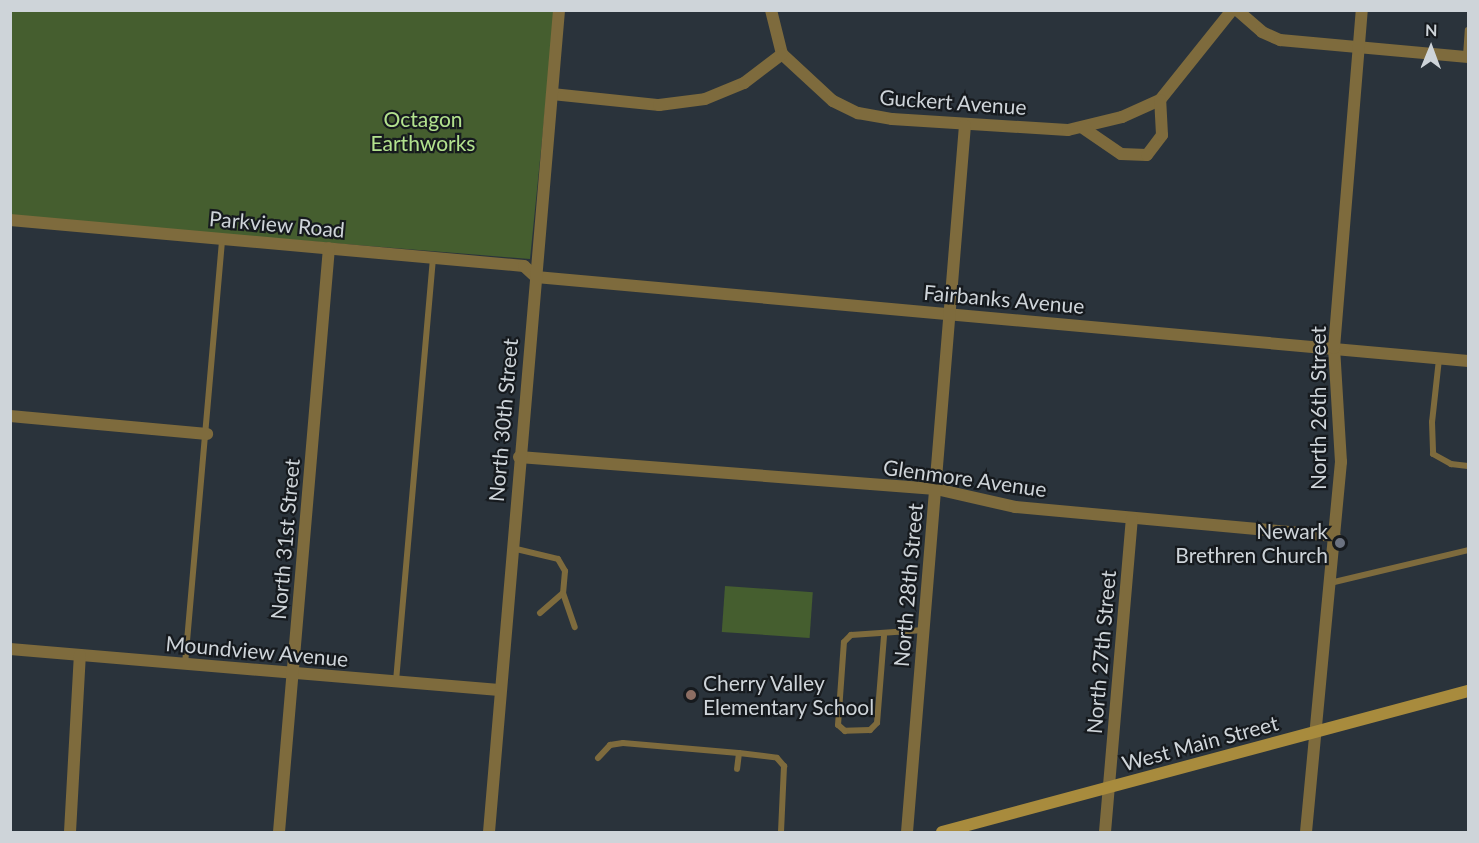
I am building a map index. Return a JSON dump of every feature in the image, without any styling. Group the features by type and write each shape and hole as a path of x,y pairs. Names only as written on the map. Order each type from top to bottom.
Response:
{"main road":[{"name":"West Main Street","path":"942,832 1468,691"}],"street":[{"name":"North 30th Street","path":"489,832 511,548 559,10"},
{"path":"552,94 659,105 705,99 744,83 782,54 771,20 771,10"},
{"name":"Guckert Avenue","path":"782,54 834,101 858,113 965,125 1083,128 1122,117 1160,100 1232,10"},
{"path":"1237,10 1262,32 1280,40 1467,56"},
{"name":"North 26th Street","path":"1306,832 1341,462 1334,348 1362,10"},
{"path":"1083,128 1121,154 1147,154 1162,135 1160,100"},
{"name":"North 28th Street","path":"907,832 965,125"},
{"name":"Parkview Road","path":"10,220 524,266 536,277"},
{"name":"North 31st Street","path":"279,832 329,248"},
{"name":"Fairbanks Avenue","path":"536,277 1468,361"},
{"path":"10,416 207,434"},
{"name":"Glenmore Avenue","path":"519,457 936,489 1015,507 1335,536"},
{"name":"North 27th Street","path":"1105,832 1132,519"},
{"name":"Moundview Avenue","path":"10,649 500,690"},
{"path":"70,832 80,656"}],"lane":[{"path":"1467,56 1468,30"},
{"path":"185,664 207,434 222,239"},
{"path":"396,682 433,258"},
{"path":"1440,358 1432,422 1433,454 1445,462 1468,466"},
{"path":"511,548 558,559 565,571 563,593 574,627"},
{"path":"1330,582 1468,550"},
{"path":"540,613 563,593"},
{"path":"884,636 878,723 870,730 845,731 838,725 844,642 851,635 884,636 924,630"},
{"path":"598,758 610,744 624,743 777,758 784,766 781,832"},
{"path":"737,769 739,753"}],"green space":[{"name":"Octagon Earthworks","path":"10,11 555,11 530,259 11,217"},
{"path":"725,586 813,592 810,638 722,632"}],"place":[{"name":"Newark Brethren Church","path":"1340,543"},
{"name":"Cherry Valley Elementary School","path":"691,695"}]}
